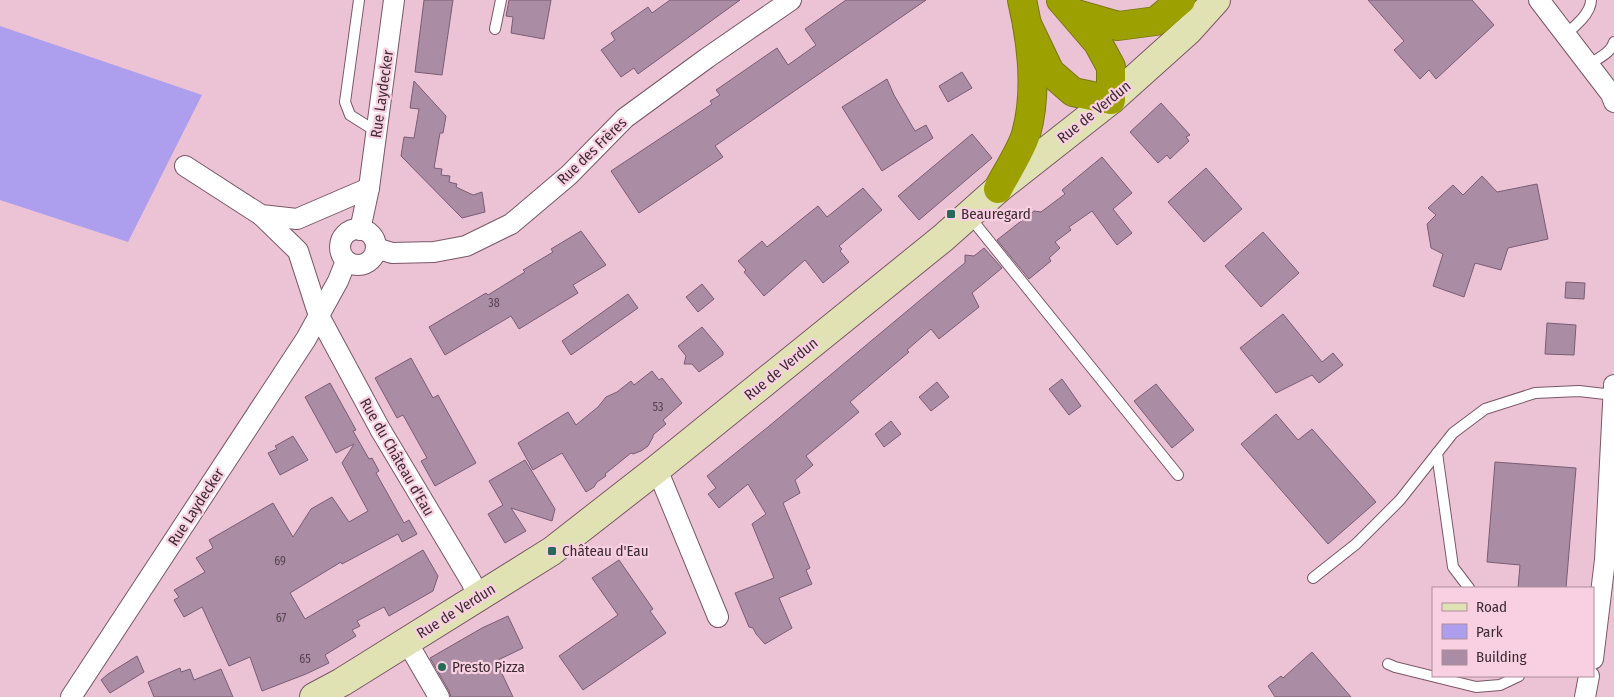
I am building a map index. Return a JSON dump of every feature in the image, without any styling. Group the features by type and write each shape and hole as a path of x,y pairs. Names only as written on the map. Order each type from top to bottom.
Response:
{"highway":[{"path":"1067,6 1118,26 1156,21 1181,0"},
{"path":"1025,12 1050,72 1073,92 1111,100 1111,67 1098,43 1067,6"},
{"path":"998,190 1026,136 1033,91 1025,12"}],"main road":[{"name":"Rue de Verdun","path":"314,697 342,682 552,551 657,469 1111,100 1189,30 1216,0"}],"street":[{"name":"Rue Laydecker","path":"360,230 369,188 394,0"},
{"name":"Rue des Frères","path":"376,248 392,253 434,252 466,246 511,224 569,175 625,118 791,0"},
{"path":"1539,0 1611,94 1614,102"},
{"path":"185,166 261,215 298,251 319,316"},
{"path":"261,215 297,218 369,188"},
{"path":"360,230 373,238 376,248 368,262 357,265 346,262 340,252 341,241 349,232 360,230"},
{"name":"Rue Laydecker","path":"71,697 319,316 346,262"},
{"name":"Rue du Château d'Eau","path":"319,316 380,429 471,581 478,596"},
{"path":"1594,643 1604,560 1614,385"},
{"path":"657,469 718,617"},
{"path":"407,642 439,697"},
{"path":"1585,697 1589,677"}],"lane":[{"path":"359,0 345,102 350,114 377,132"},
{"path":"495,29 501,0"},
{"path":"1565,34 1582,18 1591,6 1591,0"},
{"path":"1588,65 1602,56 1613,46 1614,42"},
{"path":"968,215 1178,475"},
{"path":"1313,578 1356,544 1400,500 1453,433 1485,409 1535,392 1580,391 1614,396"},
{"path":"1437,453 1453,567 1468,587"},
{"path":"1388,664 1432,676"},
{"path":"1436,677 1476,687 1500,685 1517,677"}],"green space":[{"path":"0,26 202,95 128,242 0,200"}],"building":[{"path":"424,0 453,0 442,75 415,72"},
{"path":"509,0 551,0 544,39 511,33 513,17 506,16"},
{"path":"670,0 740,0 638,74 634,68 621,77 601,50 615,40 611,33 648,7 652,13"},
{"path":"846,0 926,0 715,146 723,157 639,213 611,171 712,104 710,101 720,95 716,90 777,48 788,65 816,45 805,29"},
{"path":"1368,0 1472,0 1494,25 1436,79 1429,70 1420,79 1394,50 1404,41"},
{"path":"962,72 972,88 948,102 939,86"},
{"path":"887,79 915,131 926,125 933,138 882,171 842,107"},
{"path":"414,81 446,116 443,133 440,133 434,168 442,169 441,175 450,176 449,182 457,184 456,187 473,195 482,192 485,212 462,218 401,156 404,137 414,138 419,109 410,108"},
{"path":"1161,103 1190,135 1186,137 1189,141 1170,159 1167,155 1158,163 1130,132"},
{"path":"972,134 992,158 919,220 898,196"},
{"path":"1102,157 1132,193 1113,209 1132,233 1117,245 1092,211 1069,227 1071,230 1055,242 1060,248 1049,258 1051,261 1029,279 997,240 1034,211 1041,212 1065,194 1062,190"},
{"path":"1206,168 1242,209 1204,242 1168,202"},
{"path":"1482,176 1497,192 1537,184 1548,239 1508,248 1501,270 1475,263 1464,297 1433,286 1443,254 1431,248 1427,224 1436,215 1428,208 1453,185 1463,195"},
{"path":"863,188 882,210 839,246 842,249 840,251 849,262 823,283 805,260 764,296 744,272 746,270 738,261 762,241 767,247 818,206 827,217"},
{"path":"581,231 606,265 573,285 578,293 519,329 511,316 445,355 429,327 486,293 488,295 525,272 523,270 553,252 551,249"},
{"path":"1263,232 1299,273 1261,307 1225,266"},
{"path":"984,248 1002,268 972,293 979,307 939,339 931,329 907,350 909,352 850,402 859,412 806,456 813,465 795,480 800,493 783,503 810,568 806,570 812,584 779,598 792,628 765,644 753,628 749,627 735,593 774,578 752,524 766,514 748,484 719,508 708,494 716,488 707,476 965,263 965,255 974,256"},
{"path":"1566,282 1585,283 1584,299 1565,298"},
{"path":"702,284 714,299 698,312 686,297"},
{"path":"628,294 638,308 571,355 562,341"},
{"path":"1283,314 1322,362 1333,353 1343,365 1319,383 1312,375 1276,393 1240,348"},
{"path":"1547,323 1576,325 1574,355 1545,354"},
{"path":"702,327 723,352 723,355 699,372 692,364 684,364 686,356 678,346"},
{"path":"411,358 433,398 438,395 476,463 435,486 421,461 427,458 403,415 397,418 375,378"},
{"path":"652,371 659,380 662,378 682,403 663,420 666,424 653,435 648,446 641,451 631,453 586,492 562,453 533,470 518,443 568,412 576,425 598,407 606,397 617,392 631,381 634,385"},
{"path":"1062,379 1081,406 1069,415 1049,389"},
{"path":"937,382 949,397 931,411 919,397"},
{"path":"330,383 356,430 353,431 369,459 372,458 379,471 376,473 404,523 409,520 417,534 402,542 398,534 342,564 341,562 290,593 305,619 423,550 438,576 433,591 389,616 384,607 357,621 360,626 352,630 356,636 325,655 329,663 262,691 250,657 229,666 202,607 184,617 174,600 179,597 174,590 205,572 196,558 213,548 209,540 273,503 293,537 311,509 332,497 349,522 368,511 342,463 354,444 336,453 305,397"},
{"path":"1156,384 1194,430 1172,448 1134,401"},
{"path":"1276,414 1298,440 1312,429 1376,502 1328,544 1241,444"},
{"path":"891,421 901,434 884,447 875,434"},
{"path":"293,436 308,460 280,475 268,453 277,449 275,446"},
{"path":"525,460 555,509 552,521 511,508 526,531 505,543 488,514 503,505 489,481"},
{"path":"1495,462 1576,468 1566,587 1518,587 1520,565 1487,562"},
{"path":"619,560 653,609 650,611 666,633 583,690 559,656 618,615 592,578"},
{"path":"508,616 523,648 496,661 513,697 451,697 430,658 482,628"},
{"path":"1312,652 1351,697 1275,697 1268,686 1281,676 1283,678"},
{"path":"137,656 144,672 110,693 101,680"},
{"path":"180,668 181,672 190,669 194,680 221,669 233,697 154,697 148,682"}],"place":[{"name":"Beauregard","path":"951,214"},
{"name":"Château d'Eau","path":"552,551"},
{"name":"Presto Pizza","path":"442,667"}]}
